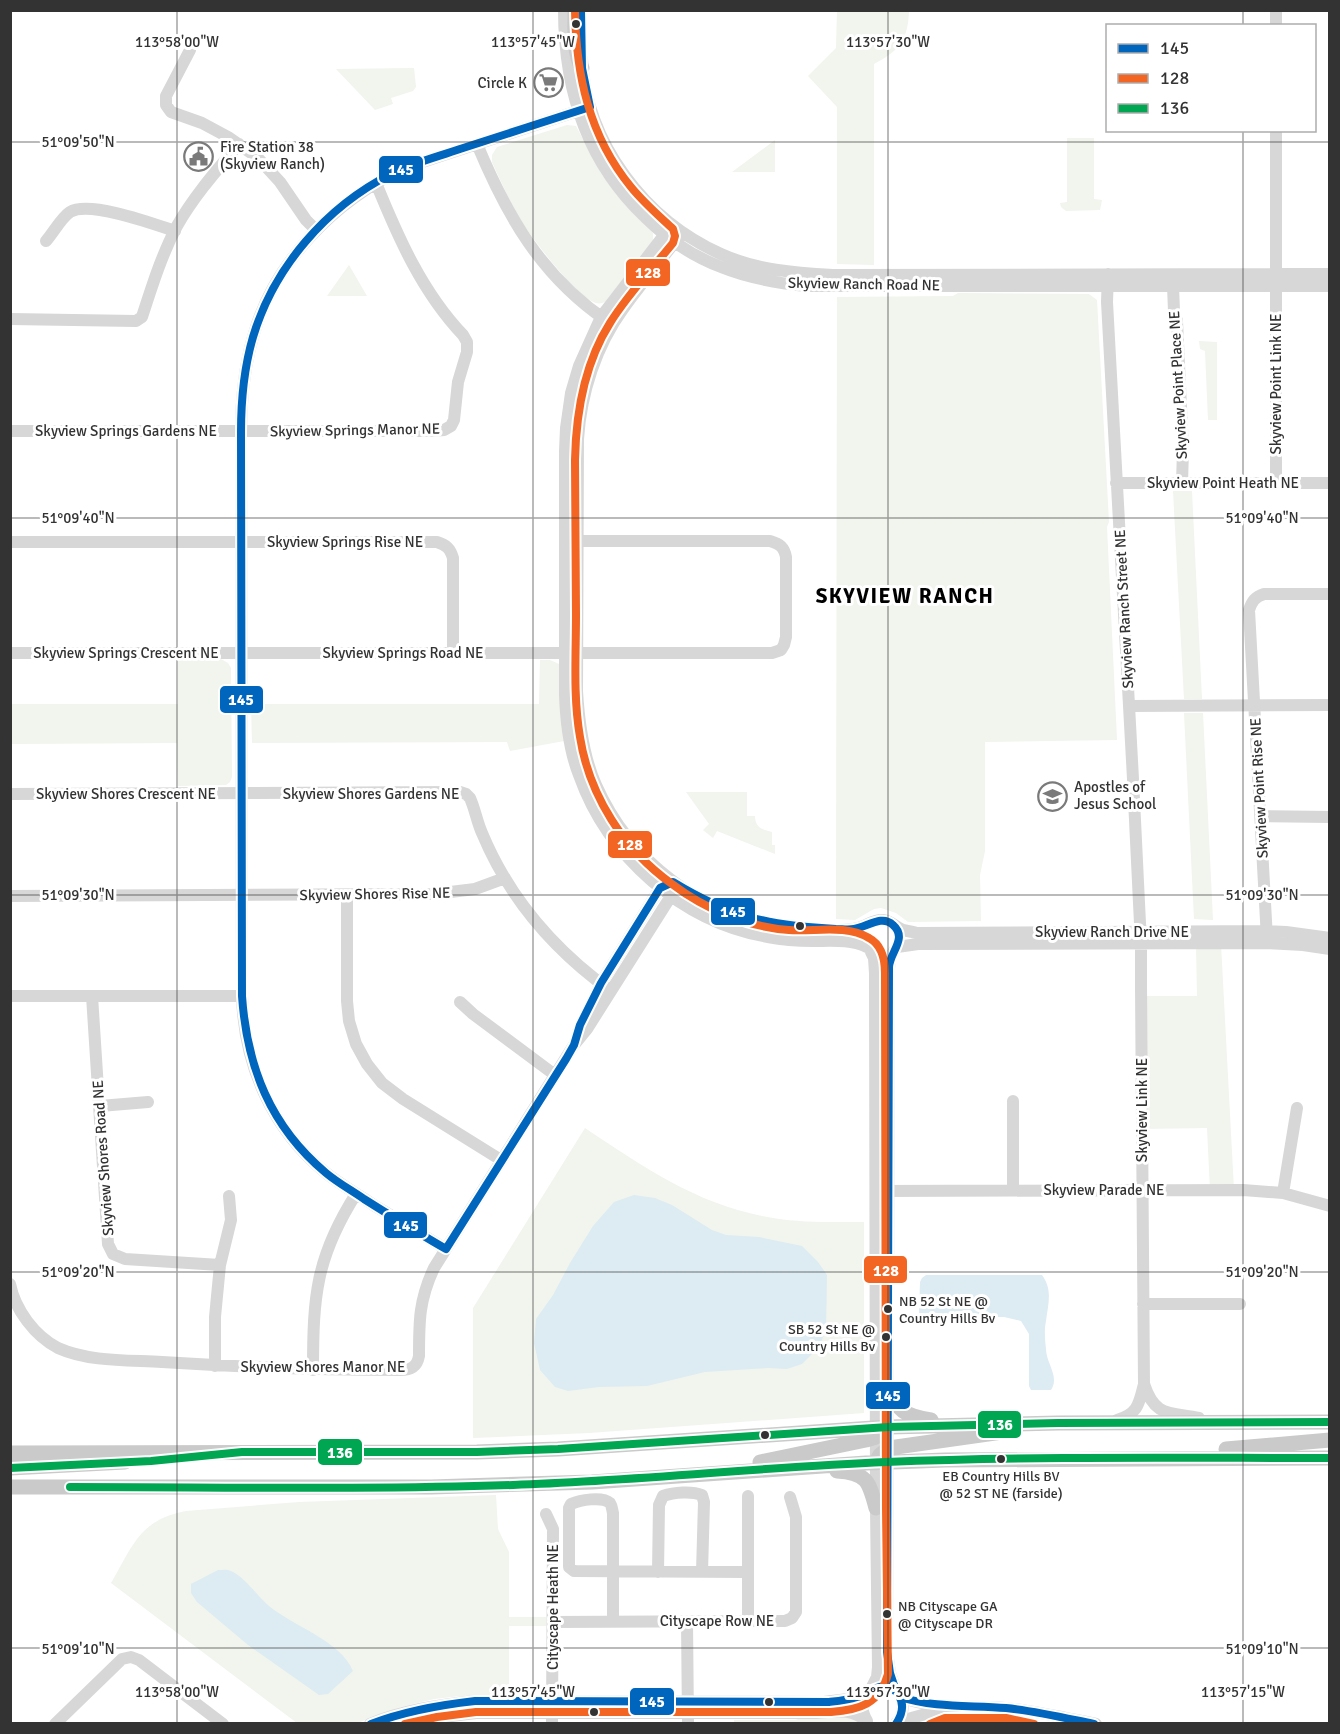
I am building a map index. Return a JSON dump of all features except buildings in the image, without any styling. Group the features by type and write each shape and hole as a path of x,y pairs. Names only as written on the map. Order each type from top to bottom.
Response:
{"main road":[{"path":"575,10 576,50 582,68"},
{"path":"888,1387 895,1404 907,1414 923,1419 961,1424"},
{"path":"10,1453 477,1452 961,1424 1329,1422"},
{"path":"10,1487 431,1487 580,1482 793,1468 884,1457 1059,1423"},
{"path":"705,1473 880,1430"},
{"path":"1109,1458 1329,1440"},
{"path":"10,1468 151,1461 242,1452"},
{"path":"884,1457 1329,1458"},
{"path":"1296,1458 1329,1463"},
{"path":"793,1468 858,1474 863,1477 871,1490 876,1508"}],"street":[{"name":"Skyview Ranch Road NE","path":"564,10 565,52 584,109 608,150 644,200 673,234 722,255 771,269 806,274 1108,280 1276,280 1329,286"},
{"name":"Skyview Ranch Road NE","path":"581,10 584,109"},
{"path":"190,50 166,96 166,105 171,112 202,123 257,157 274,174 306,220 316,230"},
{"path":"446,1249 356,1194 312,1160 290,1136 271,1106 256,1075 249,1052 242,996 241,432 244,386 254,335 272,292 297,252 316,230 343,205 404,168 584,109"},
{"name":"Skyview Point Link NE","path":"1276,132 1276,483"},
{"path":"10,320 136,321 142,317 175,231 204,186 239,144"},
{"path":"477,144 507,209 531,246 574,295 613,325"},
{"name":"Skyview Springs Manor NE","path":"241,432 433,431 444,430 451,426 454,420 458,382 467,352 467,342 430,293 410,260 376,183"},
{"path":"46,241 68,213 76,209 125,215 175,231"},
{"path":"571,542 565,451 568,410 579,366 601,317 673,234"},
{"path":"673,234 613,325 591,373 579,420 571,542 571,653 566,717 575,763 585,792 601,823 624,854 660,888 705,916 755,934 784,940 852,942 876,955 884,956 895,949"},
{"name":"Skyview Ranch Road NE","path":"1108,280 1173,286 1276,280 1329,274"},
{"name":"Skyview Ranch Street NE","path":"1108,280 1107,302 1140,938"},
{"name":"Skyview Point Place NE","path":"1173,286 1177,321 1183,450 1182,483"},
{"name":"Skyview Springs Gardens NE","path":"10,431 241,432"},
{"name":"Skyview Point Heath NE","path":"1116,483 1329,483"},
{"name":"Skyview Springs Road NE","path":"241,653 772,653 781,650 784,645 786,567 785,550 779,543 770,541 571,542"},
{"path":"10,542 241,543"},
{"name":"Skyview Springs Rise NE","path":"241,543 437,542 445,544 453,558 453,653"},
{"name":"Skyview Point Rise NE","path":"1267,937 1249,610 1251,602 1257,596 1264,594 1329,594"},
{"name":"Skyview Springs Crescent NE","path":"10,653 241,653"},
{"path":"571,653 583,744 595,784 627,837 653,866 673,882 706,902 731,913 768,924 848,930 880,920 895,925 900,935 890,959 889,968 882,1190 880,1430 884,1457 887,1652 890,1674 903,1708 896,1723"},
{"path":"1129,706 1329,705"},
{"name":"Skyview Shores Gardens NE","path":"242,794 460,792 466,794 470,798 482,833 505,878 523,906 567,955 611,991"},
{"name":"Skyview Shores Crescent NE","path":"10,794 242,794"},
{"path":"1261,816 1329,817"},
{"name":"Skyview Shores Rise NE","path":"242,895 456,893 505,878"},
{"path":"660,888 673,882"},
{"name":"Skyview Shores Manor NE","path":"10,1284 18,1307 29,1323 44,1338 58,1347 92,1357 215,1366 313,1370 409,1370 418,1362 420,1308 426,1286 446,1249 671,896 673,882"},
{"name":"Skyview Shores Manor NE","path":"574,1045 580,1025 601,983 660,888"},
{"path":"10,896 242,895"},
{"path":"347,895 349,1021 356,1044 367,1064 382,1083 403,1099 501,1161"},
{"path":"868,1722 862,1710 868,1692 877,1677 878,1667 876,1508 884,1457 880,1430 888,1387 875,966 865,943 864,933 870,924"},
{"name":"Skyview Ranch Drive NE","path":"895,925 903,930 917,933 1140,938"},
{"name":"Skyview Ranch Drive NE","path":"1267,937 1286,932 1329,938"},
{"name":"Skyview Ranch Drive NE","path":"895,949 918,944 1267,937 1329,949"},
{"name":"Skyview Link NE","path":"1109,1423 1125,1418 1135,1410 1143,1384 1140,938"},
{"path":"10,996 242,996"},
{"name":"Skyview Shores Road NE","path":"92,996 108,1244 113,1254 125,1260 220,1265"},
{"path":"460,1002 555,1075"},
{"path":"1013,1101 1013,1190"},
{"path":"100,1106 148,1102"},
{"path":"1283,1193 1297,1108"},
{"name":"Skyview Parade NE","path":"882,1190 1243,1190 1283,1193 1329,1206"},
{"path":"313,1370 315,1302 319,1277 330,1241 356,1194"},
{"path":"215,1366 215,1317 220,1265 231,1220 229,1196"},
{"path":"1143,1304 1240,1304"},
{"path":"1143,1384 1149,1398 1158,1408 1167,1412 1219,1422"},
{"path":"658,1572 659,1504 663,1496 669,1494 696,1493 702,1495 704,1502 702,1572"},
{"path":"748,1496 748,1621"},
{"name":"Cityscape Row NE","path":"553,1622 785,1621 792,1618 795,1615 796,1517 790,1497"},
{"path":"612,1622 613,1572 612,1507 609,1503 600,1500 571,1504 568,1508 569,1567 574,1571 613,1572 748,1572"},
{"name":"Cityscape Heath NE","path":"546,1514 553,1529 553,1719"},
{"path":"687,1621 689,1713"},
{"path":"62,1722 122,1659 131,1657 139,1660 223,1724"},
{"path":"412,1724 442,1717 476,1713 553,1719 689,1713 841,1700 868,1692 878,1686 887,1686 917,1703 943,1707 1007,1708 1096,1724"},
{"path":"370,1724 414,1709 475,1701 553,1701 689,1713 843,1711 855,1713 868,1722"},
{"path":"896,1723 943,1707"}],"shaded area":[{"path":"837,11 909,11 904,37 896,49 874,64 874,265 837,264 837,107 808,76 836,48"},
{"path":"414,68 416,87 413,91 391,98 393,104 375,110 336,69"},
{"path":"567,125 576,126 602,175 617,195 653,233 653,241 605,302 601,303 596,303 578,290 545,253 521,221 492,162 492,155 497,147"},
{"path":"1067,138 1094,138 1094,199 1102,200 1100,210 1066,211 1061,207 1060,203 1067,202"},
{"path":"775,140 775,172 732,172"},
{"path":"349,265 367,296 327,296"},
{"path":"958,293 1089,294 1097,300 1109,522 1107,527 1117,740 985,742 985,851 980,875 981,921 908,922 896,913 881,908 874,909 855,920 836,919 837,297 953,296"},
{"path":"1199,341 1217,342 1217,420 1208,420 1205,351 1200,349"},
{"path":"1173,491 1192,491 1202,699 1184,699"},
{"path":"178,659 221,659 231,668 232,777 226,785 178,786 177,743 11,744 11,704 178,704"},
{"path":"540,660 550,660 559,664 564,741 510,751 507,742 252,743 251,704 539,704"},
{"path":"1184,713 1203,713 1213,920 1194,919"},
{"path":"686,792 747,792 747,816 755,816 756,823 760,827 772,832 775,854 717,831 713,838 703,830 709,824"},
{"path":"1196,944 1221,944 1234,1190 1210,1190 1207,1128 1142,1129 1141,996 1197,996"},
{"path":"585,1128 674,1184 721,1204 784,1220 864,1222 864,1413 589,1433 473,1438 473,1308"},
{"path":"634,1195 655,1198 672,1205 712,1230 726,1235 759,1237 802,1246 827,1275 826,1331 818,1348 802,1364 787,1369 705,1372 647,1386 599,1387 568,1391 555,1387 540,1370 534,1343 536,1319 553,1295 593,1226 614,1202"},
{"path":"926,1275 1042,1275 1049,1292 1045,1335 1054,1380 1051,1390 1031,1390 1029,1386 1029,1334 1021,1321 1004,1317 924,1317 919,1314 920,1282"},
{"path":"496,1495 498,1529 509,1552 509,1617 546,1617 546,1626 509,1626 509,1695 434,1699 401,1707 357,1723 297,1723 111,1583 132,1546 147,1528 170,1515 186,1511 299,1502"},
{"path":"218,1570 228,1570 236,1574 269,1606 338,1651 353,1671 328,1694 319,1695 248,1645 197,1602 191,1593 191,1584"},
{"path":"845,1715 862,1723 734,1724 734,1720 795,1720 805,1717"}],"transit line":[{"name":"128","path":"405,1724 476,1712 841,1711 859,1707 874,1699 880,1692 888,1674 885,973 882,953 877,944 869,938 850,931 789,930 742,921 712,909 672,884 639,855 611,820 591,780 580,737 575,676 575,460 577,424 583,389 594,355 610,323 624,302 673,243 675,236 673,229 631,187 605,147 595,126 578,58 575,10"},
{"name":"145","path":"581,10 582,68 590,107 416,163 367,188 324,222 289,263 262,311 253,337 247,360 241,432 242,996 249,1047 265,1094 276,1115 307,1155 340,1183 446,1249 566,1059 601,983 660,888 673,882 713,904 751,918 770,922 812,928 850,929 879,921 893,925 897,930 899,940 889,967 887,1652 896,1691"},
{"name":"136","path":"10,1468 151,1461 242,1452 477,1452 558,1449 888,1427 1058,1423 1330,1422"},
{"name":"136","path":"70,1487 458,1487 942,1460 1330,1458"},
{"name":"145","path":"371,1724 422,1709 475,1701 829,1702 854,1698 884,1686 894,1690 902,1703 902,1710 896,1724"},
{"name":"145","path":"900,1697 939,1705 1017,1709 1094,1724"},
{"name":"128","path":"930,1724 945,1718 1006,1718 1034,1724"}],"place":[{"name":"Circle K","path":"548,83"},
{"name":"Fire Station 38 (Skyview Ranch)","path":"199,156"},
{"name":"Apostles of Jesus School","path":"1053,796"},
{"name":"NB 52 St NE @ Country Hills Bv","path":"888,1309"},
{"name":"SB 52 St NE @ Country Hills Bv","path":"886,1337"},
{"name":"EB Country Hills BV @ 52 ST NE (farside)","path":"1001,1459"},
{"name":"NB Cityscape GA @ Cityscape DR","path":"887,1614"}],"district":[{"name":"SKYVIEW RANCH","path":"905,596"}]}
